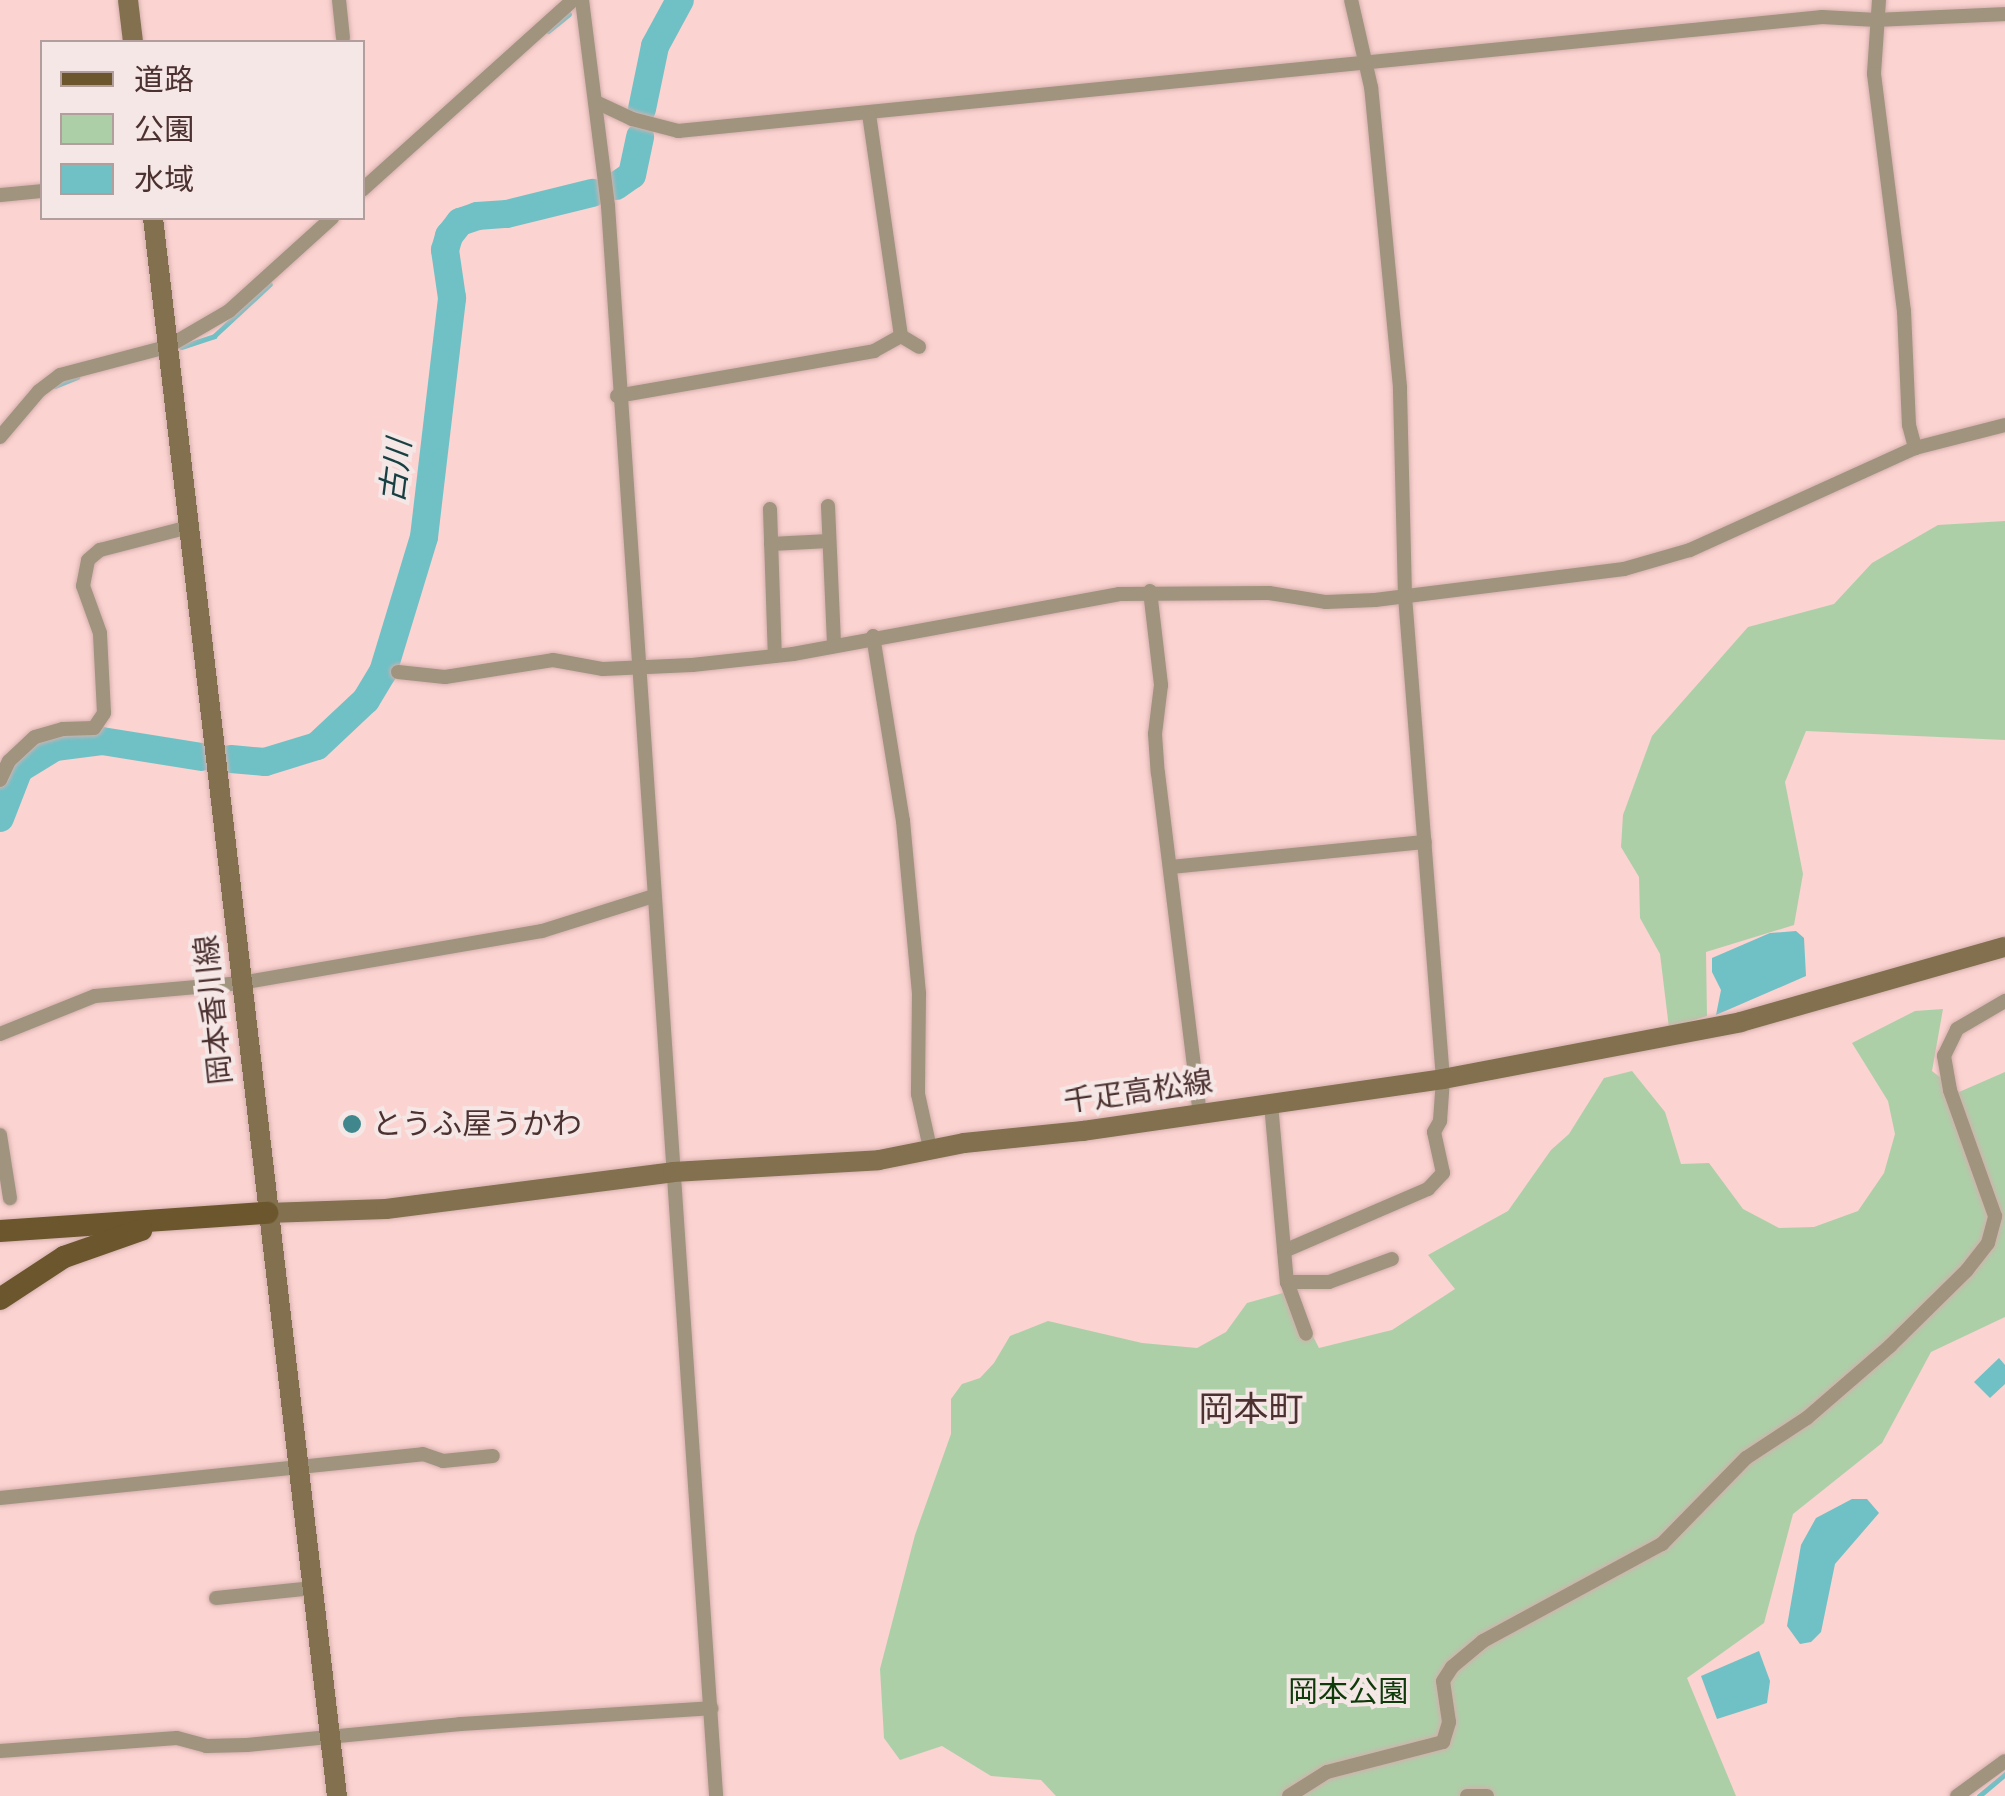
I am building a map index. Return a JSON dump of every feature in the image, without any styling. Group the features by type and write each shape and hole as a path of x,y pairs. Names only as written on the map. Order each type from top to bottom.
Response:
{"main road":[{"path":"128,0 133,40"},
{"name":"岡本香川線","path":"153,220 338,1796"},
{"name":"千疋高松線","path":"267,1213 386,1208 673,1172 879,1160 930,1148 1444,1078 1741,1022 2005,948"},
{"path":"0,1231 267,1213"},
{"path":"0,1299 64,1257 163,1222"}],"street":[{"path":"338,0 342,38"},
{"path":"365,187 574,0"},
{"path":"582,0 598,104 716,1796"},
{"path":"1284,1251 1428,1189 1443,1173 1434,1132 1440,1121 1444,1078 1406,596 1400,387 1368,66 1351,0"},
{"path":"1879,0 1874,74 1904,311 1909,424 1915,448"},
{"path":"598,104 632,120 678,131 808,115 869,114 1210,74 1368,66 1822,17 1877,20 2005,14"},
{"path":"869,114 901,336"},
{"path":"0,196 40,192"},
{"path":"0,437 38,392 60,375 168,347 229,311 330,220"},
{"path":"617,396 874,351 901,336"},
{"path":"901,336 919,347"},
{"path":"398,672 444,677 554,660 603,669 775,656 1150,591 1270,593 1326,602 1406,596 1651,563 1690,550 1915,448 2005,426"},
{"path":"828,506 834,645"},
{"path":"770,509 775,656"},
{"path":"0,780 9,761 35,738 63,730 94,728 104,713 100,633 84,586 88,560 100,550 189,527"},
{"path":"772,544 829,541"},
{"path":"1150,591 1161,684 1156,734 1158,773 1200,1114"},
{"path":"873,636 903,821 919,993 918,1094 930,1148"},
{"path":"1170,867 1424,842"},
{"path":"0,1034 94,996 241,983 542,931 654,896"},
{"path":"1289,1796 1327,1772 1443,1742 1449,1722 1443,1681 1452,1667 1483,1641 1662,1544 1746,1458 1806,1418 1890,1346 1967,1270 1988,1243 1995,1216 1950,1090 1944,1056 1957,1029 2005,1001"},
{"path":"1271,1104 1286,1282 1306,1334"},
{"path":"0,1135 10,1198"},
{"path":"1286,1282 1329,1282 1392,1258"},
{"path":"0,1498 424,1454 443,1461 494,1456"},
{"path":"216,1598 313,1588"},
{"path":"0,1750 177,1738 206,1746 248,1745 330,1735 711,1708"},
{"path":"1957,1796 2005,1760"},
{"path":"1467,1796 1487,1796"}],"green space":[{"path":"2005,521 2005,740 1806,731 1785,782 1803,874 1794,925 1706,952 1707,1016 1669,1028 1660,954 1640,918 1639,877 1621,847 1623,815 1652,736 1748,627 1834,604 1872,563 1938,525"},
{"name":"岡本公園","path":"1943,1009 1932,1071 1959,1092 2005,1072 2005,1317 1931,1352 1882,1443 1793,1514 1764,1623 1687,1678 1736,1796 1056,1796 1041,1780 991,1776 942,1746 900,1760 884,1738 880,1669 915,1535 951,1434 951,1399 962,1384 980,1378 1010,1336 1048,1321 1142,1343 1197,1348 1226,1332 1247,1303 1290,1291 1319,1348 1392,1330 1455,1289 1428,1255 1508,1211 1551,1150 1569,1134 1604,1078 1632,1071 1665,1112 1681,1164 1709,1163 1743,1209 1779,1228 1814,1227 1858,1211 1884,1173 1895,1134 1888,1101 1852,1043 1915,1011"}],"water":[{"path":"1796,931 1804,938 1806,976 1716,1015 1721,990 1712,972 1712,958 1770,933"},
{"path":"1999,1358 2005,1365 2005,1384 1990,1398 1974,1382"},
{"path":"1852,1499 1867,1499 1879,1513 1835,1564 1821,1632 1811,1642 1800,1644 1787,1626 1801,1545 1816,1518"},
{"path":"1759,1651 1770,1681 1767,1703 1717,1719 1701,1676"}],"waterway":[{"name":"古川","path":"642,109 655,46 680,0"},
{"path":"548,31 569,14"},
{"name":"古川","path":"616,186 632,175 640,137"},
{"name":"古川","path":"231,759 265,762 317,746 366,700 383,672 424,537 452,298 445,250 449,236 460,222 477,216 507,214 592,193"},
{"path":"181,347 214,336 270,284"},
{"path":"55,386 77,377"},
{"name":"古川","path":"0,818 19,769 55,747 102,741 202,757"},
{"path":"1979,1796 2005,1774"}],"place":[{"name":"とうふ屋うかわ","path":"352,1124"}],"district":[{"name":"岡本町","path":"1251,1409"}]}
